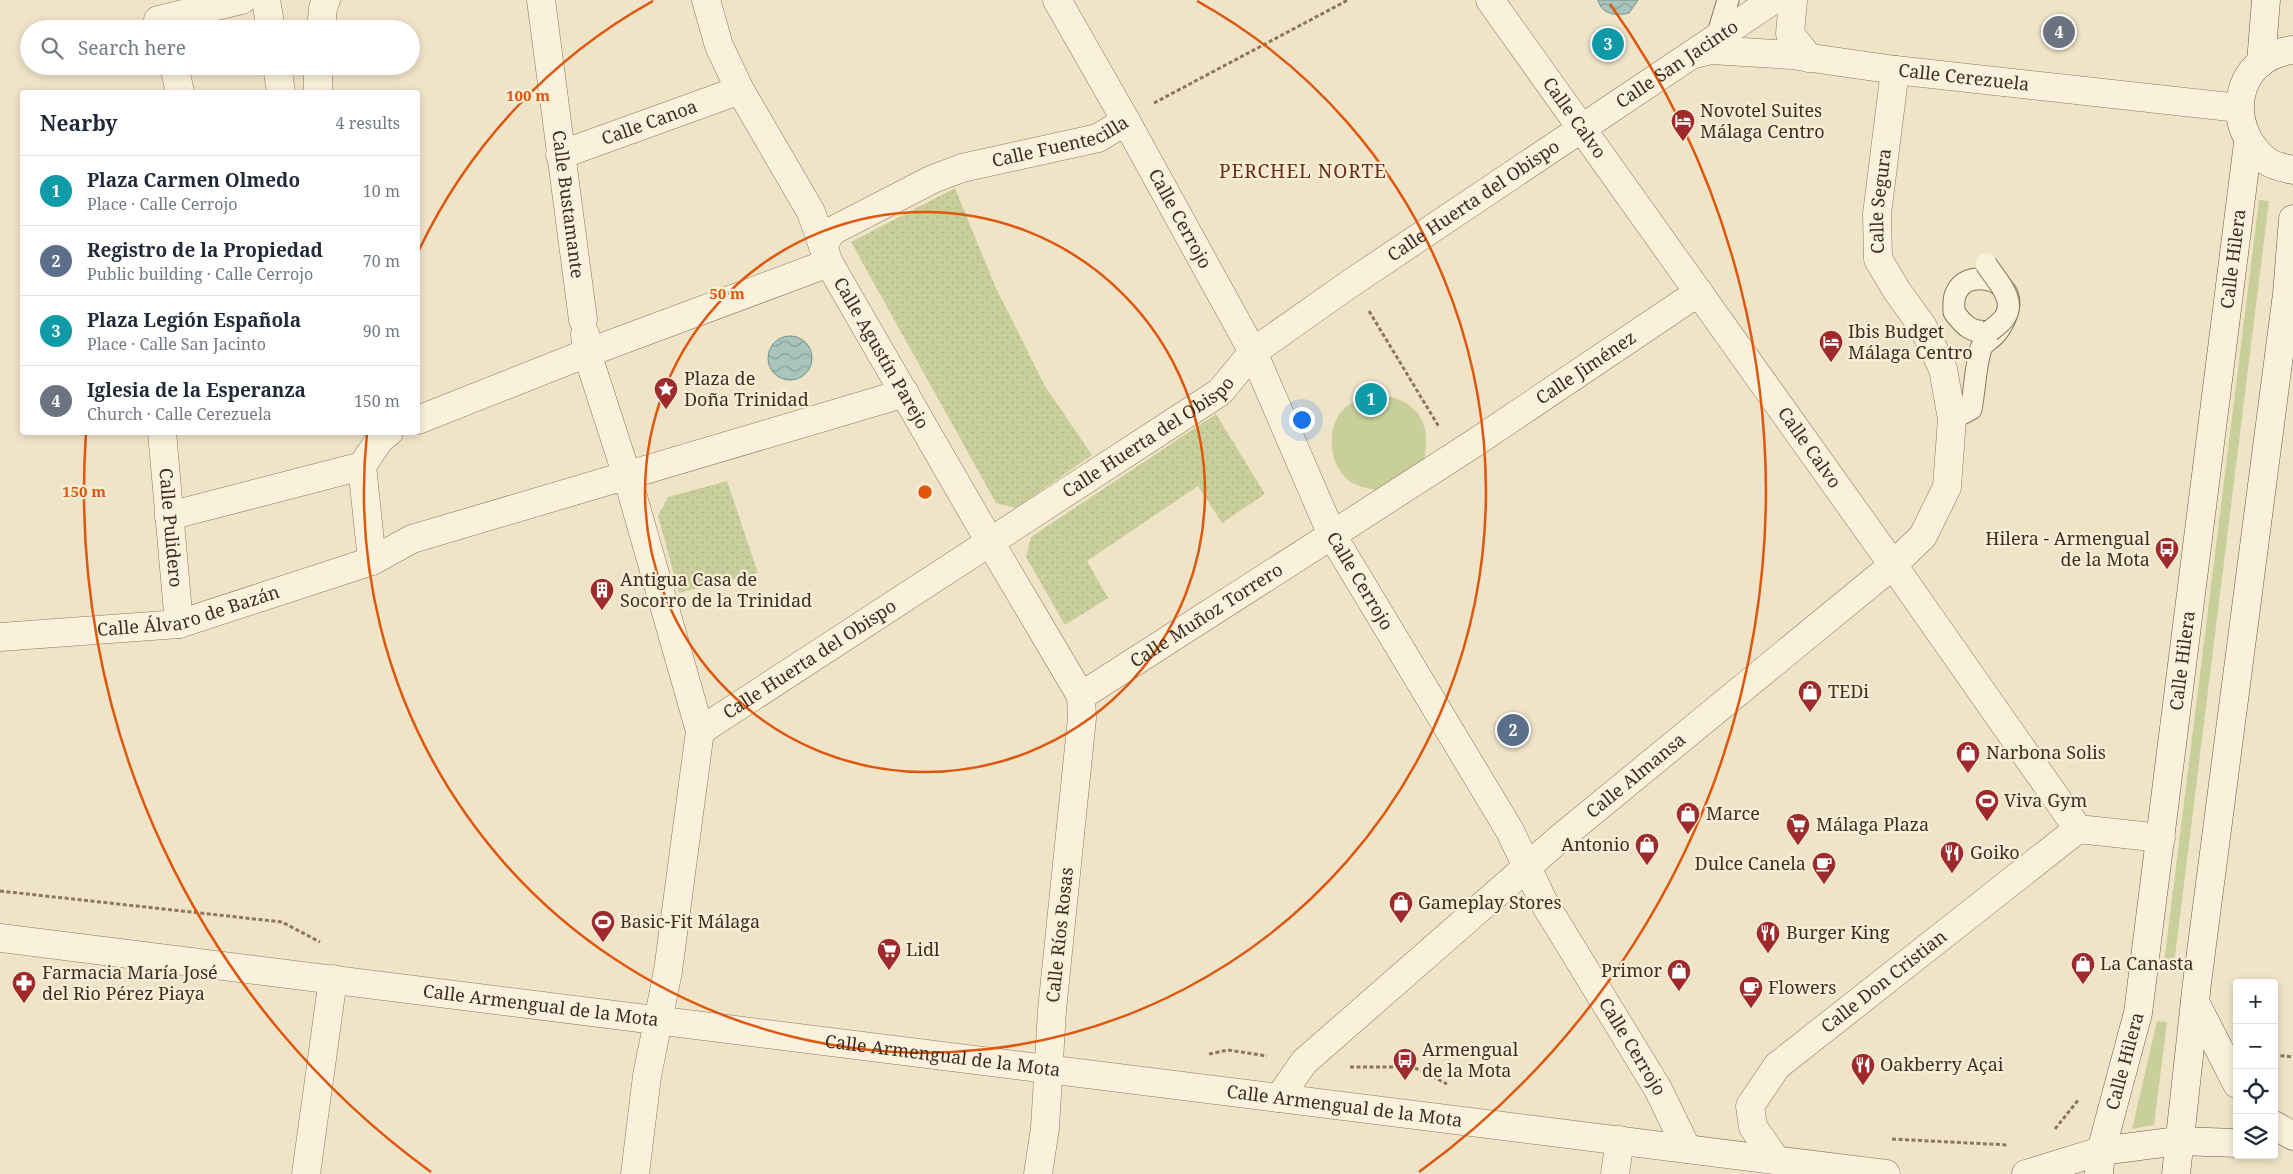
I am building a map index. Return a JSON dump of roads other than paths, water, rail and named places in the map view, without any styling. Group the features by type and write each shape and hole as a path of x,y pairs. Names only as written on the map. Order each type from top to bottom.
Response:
{"street":[{"path":"162,19 242,0"},
{"path":"266,0 269,20"},
{"path":"322,20 326,0"},
{"name":"Calle Bustamante","path":"541,0 587,353 627,476 700,731"},
{"name":"Calle Agustín Parejo","path":"706,0 719,46 740,90 811,212 826,255 990,542 1081,696"},
{"name":"Calle Cerrojo","path":"1057,0 1253,352 1332,535 1510,831 1543,901 1658,1089 1687,1149"},
{"name":"Calle Calvo","path":"1490,0 1893,565 2078,829"},
{"name":"Calle San Jacinto","path":"1582,128 1773,0"},
{"path":"1793,0 1790,34 1810,58"},
{"path":"2261,63 2266,0"},
{"name":"Calle Cerezuela","path":"1691,55 1711,50 1810,58 1895,70 2239,108"},
{"path":"2293,50 2282,51 2261,63 2250,76 2242,91 2239,108 2241,126 2248,143 2269,163 2293,170"},
{"name":"Calle Segura","path":"1893,565 1924,536 1947,487 1952,419 1943,369 1923,327 1897,291 1878,259 1878,214 1895,70"},
{"path":"170,75 173,90"},
{"path":"176,75 180,90"},
{"path":"278,75 281,90"},
{"path":"318,75 318,90"},
{"name":"Calle Canoa","path":"560,155 740,90"},
{"name":"Calle Fuentecilla","path":"826,255 832,231 933,179 962,168 1098,138 1126,121"},
{"name":"Calle Huerta del Obispo","path":"700,731 1220,392 1253,352 1351,283 1582,128"},
{"name":"Calle Hilera","path":"2100,1163 2138,1013 2248,143"},
{"path":"2176,1174 2178,1141 2195,1002 2286,304 2293,219"},
{"path":"420,419 826,255"},
{"name":"Calle Jiménez","path":"1332,535 1465,450 1699,292"},
{"path":"350,469 372,561 412,539 905,393"},
{"name":"Calle Pulidero","path":"162,435 179,624"},
{"path":"169,516 350,469 381,435"},
{"name":"Calle Muñoz Torrero","path":"1081,696 1332,535"},
{"name":"Calle Álvaro de Bazán","path":"0,637 179,624 372,561"},
{"name":"Calle Almansa","path":"1279,1098 1304,1062 1527,866 1893,565"},
{"name":"Calle Ríos Rosas","path":"1038,1174 1044,1128 1052,1010 1082,718 1081,696"},
{"path":"636,1174 647,1076 660,1020 670,962 700,731"},
{"path":"2078,829 2161,838"},
{"name":"Calle Don Cristian","path":"1776,1160 1754,1128 1750,1106 1777,1066 2078,829"},
{"name":"Calle Armengual de la Mota","path":"0,938 1394,1114 1620,1140 1886,1174"},
{"path":"306,1174 333,979"},
{"path":"2195,1002 2233,1076"},
{"path":"2278,1127 2293,1136"},
{"path":"1615,1174 1620,1140"},
{"path":"2026,1174 2100,1163 2178,1141 2233,1143"},
{"path":"2278,1144 2293,1145"}],"lane":[{"path":"1717,37 1728,0"},
{"path":"1952,419 1972,410 1982,347 1998,332 2006,317 2009,304 2007,292 1998,283 1991,281 1983,278 1968,280 1956,293 1954,312 1964,326 1980,333 1990,331 2006,316 2008,302 2006,292 2001,286 1996,281 1986,264"}],"water":[{"path":"1598,0 1638,0 1629,13 1615,14 1603,9"},
{"path":"790,336 802,340 808,346 812,358 808,370 802,376 790,380 778,376 772,370 768,358 772,346 778,340"}],"place":[{"name":"Iglesia de la Esperanza","path":"2059,32"},
{"name":"Plaza Legión Española","path":"1608,44"},
{"name":"Novotel Suites Málaga Centro","path":"1683,142"},
{"name":"Ibis Budget Málaga Centro","path":"1831,363"},
{"name":"Plaza Carmen Olmedo","path":"1371,399"},
{"name":"Plaza de Doña Trinidad","path":"666,410"},
{"name":"Hilera - Armengual de la Mota","path":"2167,570"},
{"name":"Antigua Casa de Socorro de la Trinidad","path":"602,611"},
{"name":"TEDi","path":"1810,713"},
{"name":"Registro de la Propiedad","path":"1513,730"},
{"name":"Narbona Solis","path":"1968,774"},
{"name":"Viva Gym","path":"1987,822"},
{"name":"Marce","path":"1688,835"},
{"name":"Málaga Plaza","path":"1798,846"},
{"name":"Antonio","path":"1647,866"},
{"name":"Goiko","path":"1952,874"},
{"name":"Dulce Canela","path":"1824,885"},
{"name":"Gameplay Stores","path":"1401,924"},
{"name":"Basic-Fit Málaga","path":"603,943"},
{"name":"Burger King","path":"1768,954"},
{"name":"Lidl","path":"889,971"},
{"name":"La Canasta","path":"2083,985"},
{"name":"Primor","path":"1679,992"},
{"name":"Farmacia María José del Rio Pérez Piaya","path":"24,1004"},
{"name":"Flowers","path":"1751,1009"},
{"name":"Armengual de la Mota","path":"1405,1081"},
{"name":"Oakberry Açai","path":"1863,1086"}],"district":[{"name":"PERCHEL NORTE","path":"1303,171"}]}
